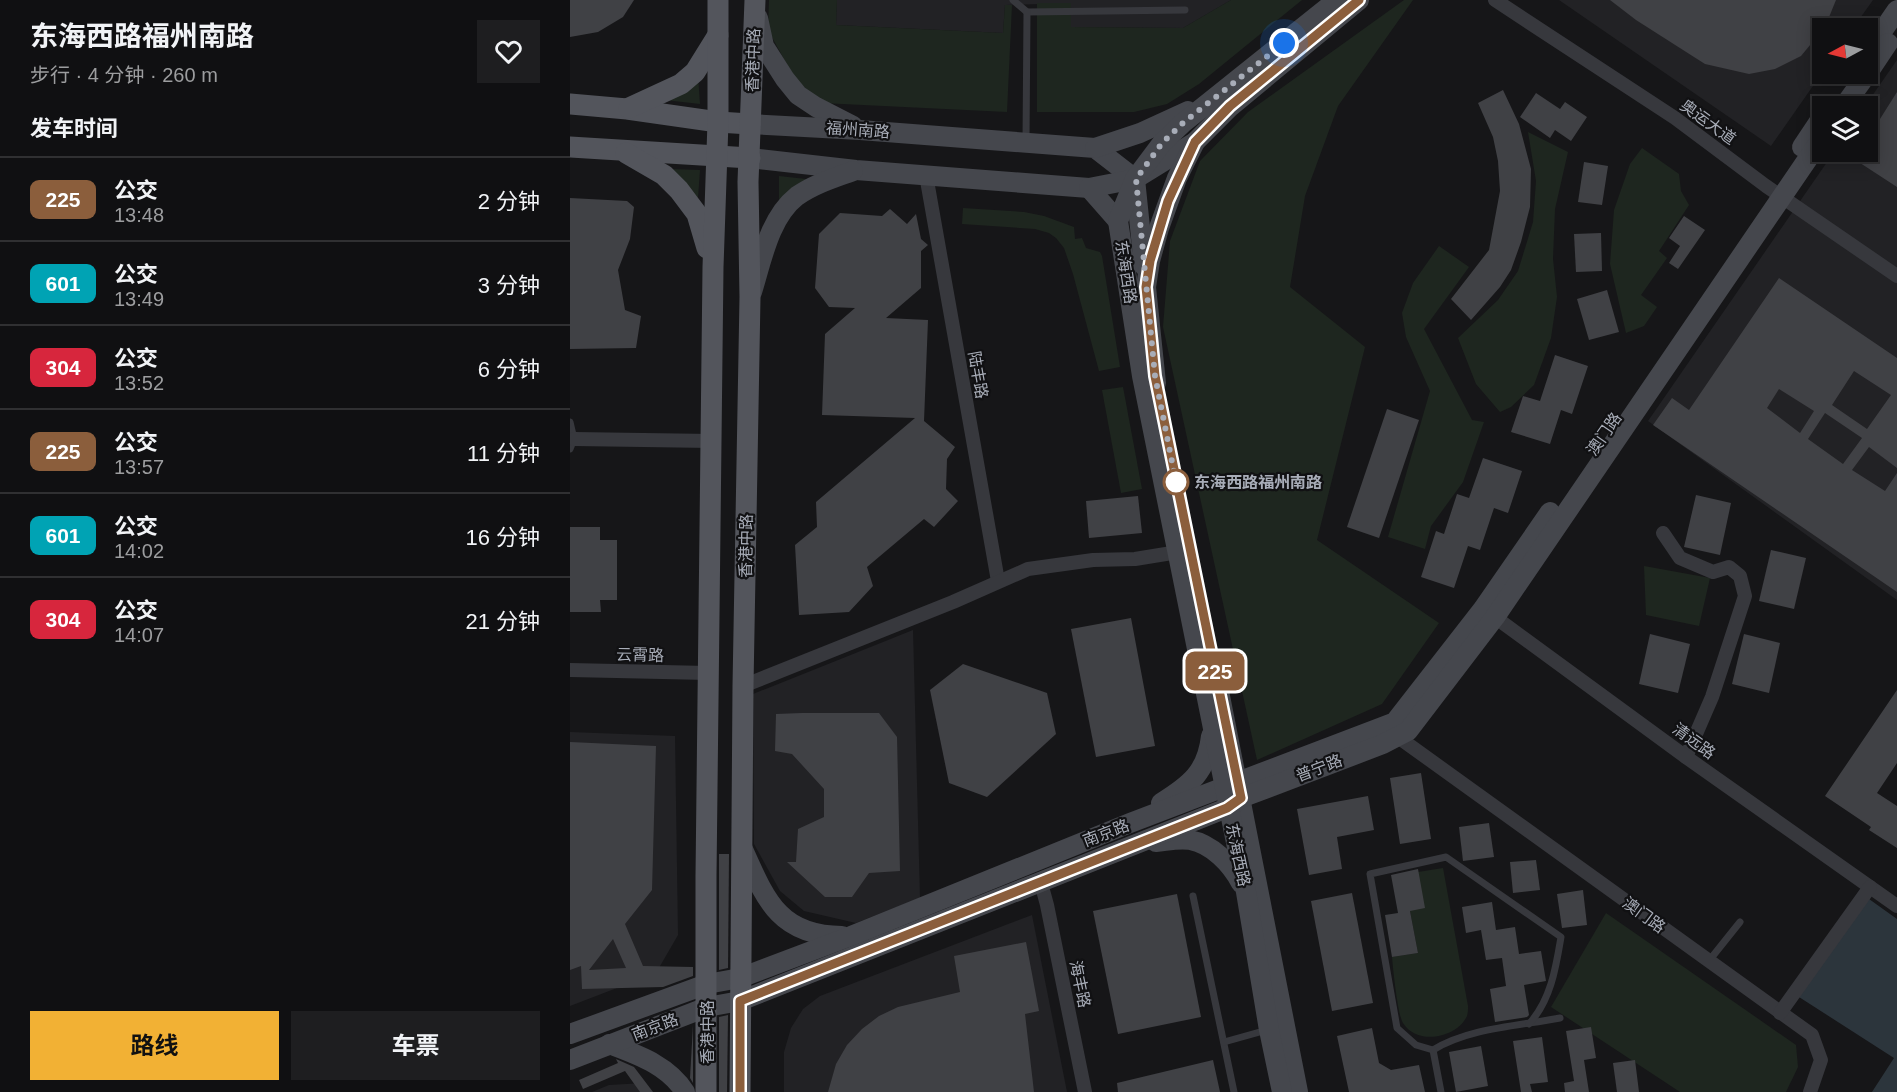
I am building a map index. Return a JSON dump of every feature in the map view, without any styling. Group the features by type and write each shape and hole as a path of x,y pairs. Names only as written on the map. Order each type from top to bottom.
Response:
{"main road":[{"name":"香港中路","path":"706,1092 708,673 713,267 718,122 718,0"},
{"name":"香港中路","path":"740,1092 743,686 750,297 748,182 755,0"},
{"path":"755,0 764,46 784,79 798,95 816,107 861,130"},
{"name":"东海西路","path":"1282,1092 1269,1030 1246,892 1233,794 1212,725 1142,376 1118,221 1136,179 1162,143 1183,123 1336,0"},
{"name":"东海西路","path":"1298,1092 1233,794 1155,376 1146,287 1150,261 1162,219 1177,178 1195,142 1230,106 1359,0"},
{"path":"1878,38 1897,10"},
{"path":"1878,57 1897,30"},
{"path":"627,109 681,84 695,72 718,35"},
{"path":"1095,148 1140,133 1212,100"},
{"name":"福州南路","path":"570,104 627,109 718,122 861,130 1095,148"},
{"name":"澳门路","path":"1391,733 1395,723 1489,613 1777,193 1812,134"},
{"path":"570,147 717,155 856,170 1089,188 1136,179 1195,142"},
{"path":"1095,148 1136,179 1146,287"},
{"name":"澳门路","path":"1777,193 1812,150"},
{"path":"622,151 664,175 679,190 697,214 713,267"},
{"path":"750,297 770,234 780,215 796,197 824,181 856,170"},
{"path":"1089,188 1118,221"},
{"path":"1130,823 1175,794 1197,775 1206,761 1212,725"},
{"name":"普宁路","path":"1233,794 1350,739 1391,733"},
{"name":"南京路","path":"570,1034 707,984 740,978 851,936 1130,823 1233,794"},
{"name":"南京路","path":"570,1060 707,1007 740,1001 1041,883 1138,844 1233,794"},
{"path":"1138,844 1175,840 1200,843 1211,849 1228,865 1237,875 1246,892"},
{"path":"742,847 764,895 772,908 786,920 820,935 851,936"},
{"path":"609,1044 653,1062 669,1073 685,1092"}],"street":[{"name":"奥运大道","path":"1495,0 1675,118 1777,193 1897,276"},
{"name":"陆丰路","path":"926,175 998,581"},
{"path":"572,444 712,441"},
{"path":"1663,532 1680,558 1713,572 1729,567 1740,576 1745,596 1712,698 1686,757"},
{"path":"743,686 1028,569 1093,560 1135,559 1178,552"},
{"name":"清远路","path":"1489,613 1686,757 1892,902"},
{"name":"云霄路","path":"570,670 708,673"},
{"name":"澳门路","path":"1391,733 1812,1035 1821,1060 1810,1092"},
{"name":"海丰路","path":"1041,883 1085,1092"},
{"path":"1780,1013 1870,888"}],"lane":[{"path":"1013,0 1027,12 1185,10"},
{"path":"1026,144 1027,12"},
{"path":"570,422 572,444"},
{"path":"1529,1024 1539,1012 1554,975 1562,937 1446,857 1370,874 1397,1028 1416,1045 1433,1050 1463,1035 1529,1024 1560,1017"},
{"path":"1193,896 1234,1092"},
{"path":"1708,962 1740,922"},
{"path":"1224,1042 1269,1030"},
{"path":"1433,1050 1441,1092"}],"shaded area":[{"path":"769,0 837,0 836,25 1003,33 1005,5 1012,5 1007,112 822,103 795,79 768,30"},
{"path":"837,0 1231,0 1183,28 1071,27 1071,3 1005,5 1003,33 836,25"},
{"path":"1231,0 1302,0 1199,84 1167,104 1134,112 1037,112 1037,3 1071,3 1071,27 1183,28"},
{"path":"1404,0 1413,0 1338,106 1305,196 1290,287 1365,347 1317,540 1439,623 1382,704 1257,760 1163,327 1170,241 1200,161 1248,112"},
{"path":"1559,0 1873,0 1860,18 1812,18 1812,84 1814,84 1771,146"},
{"path":"1897,60 1897,600 1648,421 1827,162 1878,162 1878,96 1872,96"},
{"path":"698,75 700,104 665,100"},
{"path":"1528,132 1568,152 1555,209 1553,259 1557,297 1551,338 1534,385 1511,407 1500,412 1476,384 1458,338 1498,300 1518,271 1533,222 1536,181"},
{"path":"1642,148 1679,174 1681,191 1689,205 1659,251 1667,258 1641,295 1657,307 1644,326 1626,333 1610,264 1614,210 1630,164"},
{"path":"669,169 700,170 698,198"},
{"path":"779,176 824,181 779,213"},
{"path":"963,208 1024,212 1044,216 1074,227 1075,239 1082,238 1086,248 1100,252 1120,367 1099,371 1073,274 1064,248 1056,238 1049,233 1035,229 962,224"},
{"path":"1439,246 1469,267 1424,329 1472,420 1484,422 1463,482 1431,526 1425,549 1388,537 1430,391 1406,337 1402,313 1413,283"},
{"path":"1123,387 1142,489 1121,493 1102,390"},
{"path":"1644,566 1710,578 1699,626 1646,615"},
{"path":"913,630 920,898 856,923 804,911 780,891 754,844 753,694"},
{"path":"570,732 675,736 678,935 656,973 570,1006"},
{"path":"1443,868 1468,1012 1462,1024 1455,1030 1427,1037 1409,1030 1401,1019 1392,957 1418,953 1410,911 1418,872"},
{"path":"1869,899 1897,919 1897,1092 1872,1092 1894,1058 1799,997"},
{"path":"1606,913 1796,1045 1798,1067 1786,1092 1680,1092 1551,1007"},
{"path":"1032,915 1067,1092 784,1092 784,1052 791,1028 803,1009 820,996"},
{"path":"644,1083 644,1092 592,1092 609,1085"}],"building":[{"path":"570,0 634,0 623,17 598,32 570,37"},
{"path":"1610,0 1836,0 1829,18 1812,18 1812,43 1801,56 1775,69 1749,74 1705,64 1636,20"},
{"path":"1503,90 1519,124 1531,169 1530,207 1511,270 1500,287 1471,320 1451,299 1489,250 1500,191 1498,161 1493,137 1478,103"},
{"path":"1897,92 1897,187 1859,162 1878,162 1878,122"},
{"path":"1536,93 1560,109 1565,102 1587,117 1571,141 1555,130 1550,138 1520,117"},
{"path":"1584,162 1608,166 1602,205 1578,202"},
{"path":"570,198 627,201 634,207 630,239 618,270 625,310 641,316 636,348 570,349"},
{"path":"890,209 907,224 916,214 921,239 928,245 921,251 921,288 886,318 928,320 924,421 955,447 947,459 946,489 958,501 934,527 924,519 867,567 873,586 849,612 799,615 795,545 817,527 816,502 915,418 822,415 825,334 855,308 829,307 815,288 819,234 840,213 882,216"},
{"path":"1684,216 1705,230 1678,269 1669,263 1680,246 1669,238"},
{"path":"1601,233 1602,271 1576,272 1574,234"},
{"path":"1779,278 1897,358 1897,468 1869,447 1852,470 1885,491 1897,473 1897,592 1653,425 1672,398 1689,410","holes":["1854,371 1891,395 1867,429 1832,405","1779,389 1814,411 1800,433 1767,408","1825,413 1862,438 1843,464 1808,439"]},
{"path":"1607,290 1619,332 1589,340 1577,299"},
{"path":"1555,355 1588,366 1572,414 1561,410 1550,444 1511,432 1523,396 1540,401"},
{"path":"1387,409 1419,420 1379,538 1347,527"},
{"path":"1483,458 1522,471 1508,513 1494,508 1480,550 1468,546 1454,588 1421,577 1436,531 1444,534 1457,494 1469,498"},
{"path":"1696,495 1731,503 1720,555 1684,547"},
{"path":"1138,496 1142,533 1089,538 1086,501"},
{"path":"570,527 600,527 600,540 617,540 617,600 600,600 601,612 570,612"},
{"path":"1771,550 1806,558 1794,609 1759,601"},
{"path":"1131,618 1155,746 1096,757 1071,629"},
{"path":"1650,634 1690,644 1678,693 1639,684"},
{"path":"1744,634 1780,643 1769,693 1732,684"},
{"path":"963,664 1047,693 1056,734 987,797 949,783 930,690"},
{"path":"1897,690 1897,763 1877,793 1897,806 1897,848 1869,830 1871,827 1825,796"},
{"path":"879,713 897,737 900,871 869,873 852,897 825,897 787,862 796,862 798,829 824,817 824,789 792,754 775,751 776,714"},
{"path":"570,742 656,746 652,890 625,924 643,966 693,967 693,976 663,987 582,989 581,966 570,970","holes":["613,939 626,968 589,970"]},
{"path":"1421,773 1431,839 1400,844 1390,778"},
{"path":"1368,796 1374,830 1337,837 1342,869 1309,875 1297,809"},
{"path":"1489,823 1494,857 1463,861 1459,827"},
{"path":"719,854 729,854 728,968 719,970"},
{"path":"1536,860 1540,890 1513,893 1510,862"},
{"path":"1418,869 1425,908 1410,911 1418,953 1392,957 1385,915 1398,913 1391,875"},
{"path":"1583,890 1587,925 1562,928 1557,894"},
{"path":"1352,893 1373,1003 1332,1011 1311,901"},
{"path":"1177,894 1201,1017 1118,1034 1093,911"},
{"path":"1492,902 1496,930 1515,927 1519,954 1541,951 1546,981 1524,985 1529,1015 1527,1017 1495,1022 1490,989 1506,986 1502,958 1486,960 1481,930 1466,933 1462,907"},
{"path":"1026,942 1039,1011 1025,1014 1034,1092 828,1092 836,1064 847,1045 879,1016 898,1007 960,992 954,956"},
{"path":"728,1015 727,1092 719,1092 719,1017"},
{"path":"693,1025 693,1083 690,1078"},
{"path":"1591,1027 1596,1058 1584,1060 1589,1092 1565,1092 1564,1083 1574,1081 1566,1031"},
{"path":"1372,1028 1379,1063 1391,1070 1419,1065 1425,1092 1349,1092 1337,1036"},
{"path":"1542,1037 1548,1082 1530,1084 1532,1092 1521,1092 1513,1041"},
{"path":"1481,1046 1488,1086 1456,1092 1449,1052"},
{"path":"616,1059 634,1067 653,1092 640,1092 625,1071 583,1089 579,1080 618,1063"},
{"path":"1213,1060 1220,1092 1118,1092 1117,1083"},
{"path":"1635,1060 1639,1092 1617,1092 1613,1063"}],"bus line":[{"name":"225","path":"740,1092 740,1001 1227,808 1241,798 1155,376 1146,287 1150,261 1168,201 1195,142 1230,106 1359,0"}],"place":[{"name":"东海西路福州南路","path":"1176,482"}],"route":[{"path":"1176,482 1177,487 1155,376 1136,179 1162,143 1183,123 1284,43"}]}
